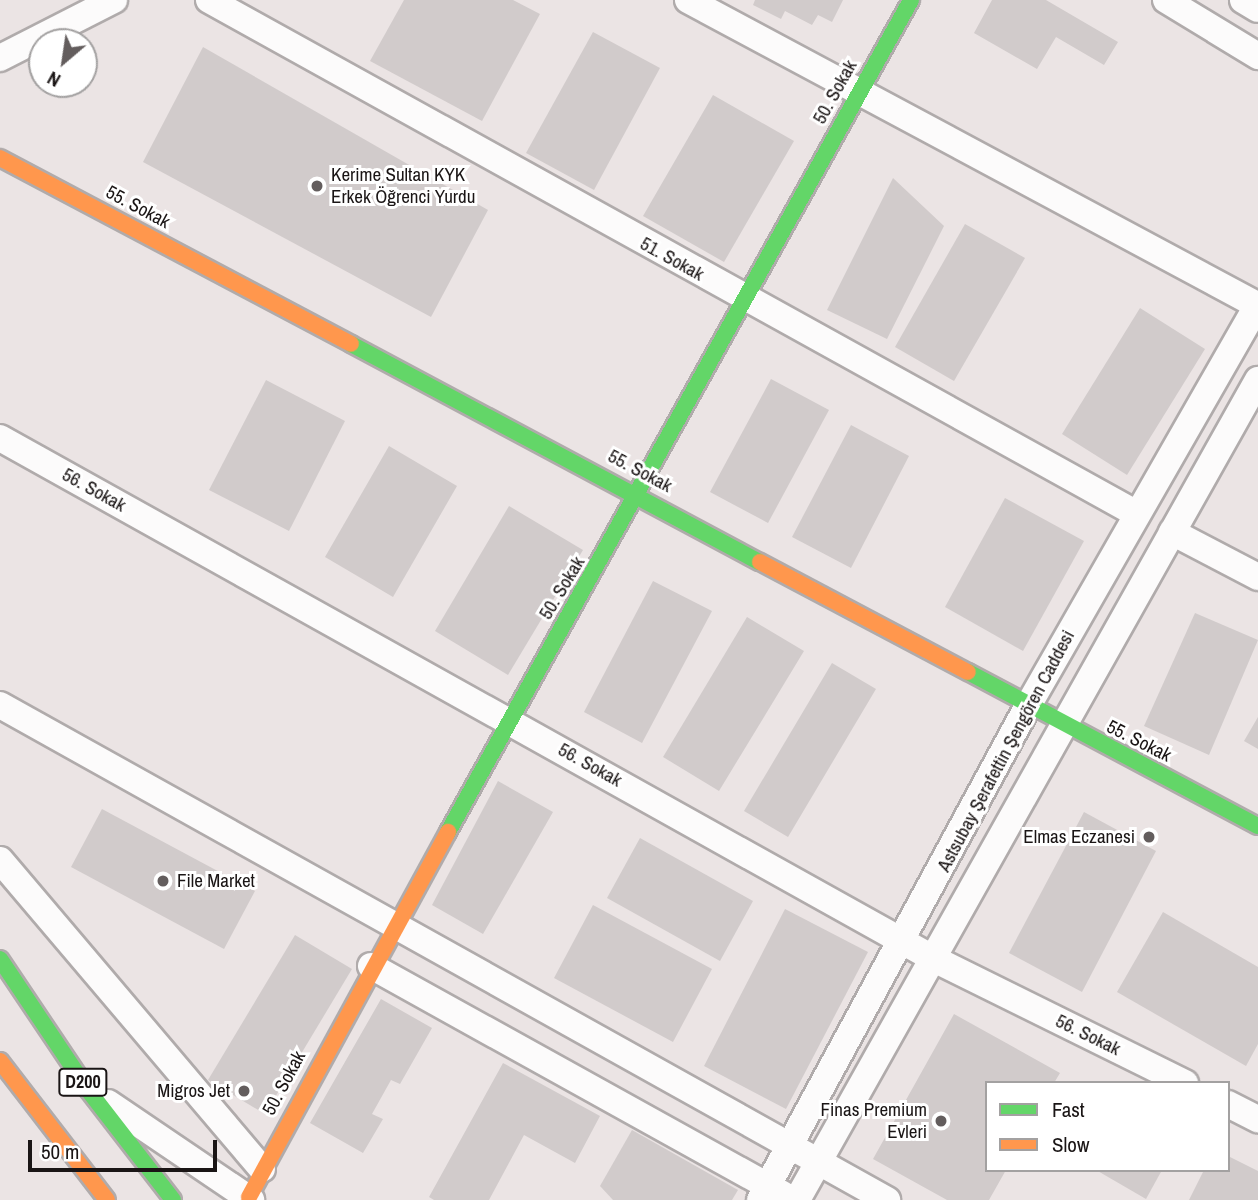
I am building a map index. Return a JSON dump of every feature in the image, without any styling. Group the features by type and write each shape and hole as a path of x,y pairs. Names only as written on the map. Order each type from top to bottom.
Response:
{"main road":[{"name":"50. Sokak","path":"250,1199 262,1169 371,966 508,720 641,495 911,0"},
{"name":"55. Sokak","path":"0,158 641,495 1064,726 1258,826"},
{"name":"D200","path":"0,959 88,1090 173,1200"},
{"name":"D200","path":"0,1061 107,1200"}],"street":[{"path":"0,58 114,0"},
{"name":"51. Sokak","path":"209,0 745,300 1137,514"},
{"path":"688,0 1258,305"},
{"path":"1166,0 1258,55"},
{"path":"1243,0 1258,9"},
{"name":"Astsubay Şerafettin Şengören Caddesi","path":"764,1193 789,1142 906,940 1029,705 1258,305"},
{"name":"Astsubay Şerafettin Şengören Caddesi","path":"795,1200 1258,380"},
{"name":"56. Sokak","path":"0,438 906,940 933,959 1181,1081"},
{"path":"1172,532 1258,577"},
{"path":"0,705 789,1142 818,1163 887,1200"},
{"path":"0,860 262,1169"},
{"path":"371,966 764,1193 795,1200"},
{"path":"88,1090 250,1199"},
{"path":"1230,1105 1258,1119"}],"building":[{"path":"404,0 513,0 540,14 482,121 370,61"},
{"path":"755,0 843,0 832,22 818,15 812,25 785,11 781,19 753,5"},
{"path":"992,0 1046,0 1118,42 1104,65 1056,37 1037,69 974,33"},
{"path":"593,32 660,68 594,190 526,153"},
{"name":"Kerime Sultan KYK Erkek Öğrenci Yurdu","path":"203,47 488,210 431,317 143,162"},
{"path":"713,95 794,141 724,262 643,216"},
{"path":"893,178 944,226 887,339 827,310"},
{"path":"965,224 1025,258 954,381 895,347"},
{"path":"1140,308 1205,349 1127,475 1062,434"},
{"path":"771,379 829,410 768,523 710,492"},
{"path":"266,380 345,421 289,531 209,490"},
{"path":"851,425 909,456 851,568 792,537"},
{"path":"389,446 457,486 393,597 325,557"},
{"path":"1005,498 1084,541 1023,651 945,607"},
{"path":"509,506 583,550 508,675 435,631"},
{"path":"653,581 712,611 642,743 584,712"},
{"path":"1195,613 1258,640 1209,755 1144,726"},
{"path":"747,617 804,651 719,791 663,757"},
{"path":"832,663 876,689 788,837 744,811"},
{"path":"1258,717 1258,749 1244,741"},
{"path":"498,781 553,812 483,934 432,905"},
{"path":"102,809 255,891 224,949 71,867"},
{"path":"1084,812 1156,851 1082,992 1009,953"},
{"path":"640,838 753,901 720,961 607,898"},
{"path":"593,905 712,969 673,1042 554,978"},
{"path":"785,909 868,952 786,1109 704,1066"},
{"path":"1163,912 1258,967 1258,1044 1246,1066 1117,992"},
{"path":"295,935 352,969 265,1114 208,1080"},
{"path":"381,999 432,1028 400,1084 391,1080 372,1114 383,1119 363,1153 310,1123"},
{"name":"Finas Premium Evleri","path":"954,1014 1060,1073 1055,1081 985,1081 985,1172 1005,1172 989,1200 947,1200 873,1159"},
{"path":"503,1063 600,1116 575,1163 524,1135 489,1200 434,1200 429,1197"},
{"path":"632,1130 738,1190 732,1200 613,1200 600,1186"},
{"path":"1230,1157 1258,1171 1258,1200 1189,1200 1203,1172 1230,1172"},
{"path":"1099,1172 1161,1172 1146,1199"}],"traffic: fast":[{"path":"448,832 911,0"},
{"path":"351,344 760,562"},
{"path":"968,672 1258,826"},
{"path":"0,959 88,1090 173,1200"}],"traffic: slow":[{"path":"0,158 351,344"},
{"path":"760,562 968,672"},
{"path":"249,1197 448,832"},
{"path":"0,1061 107,1200"}],"place":[{"name":"Kerime Sultan KYK Erkek Öğrenci Yurdu","path":"317,186"},
{"name":"Elmas Eczanesi","path":"1149,837"},
{"name":"File Market","path":"163,881"},
{"name":"Migros Jet","path":"244,1091"},
{"name":"Finas Premium Evleri","path":"941,1121"}]}
